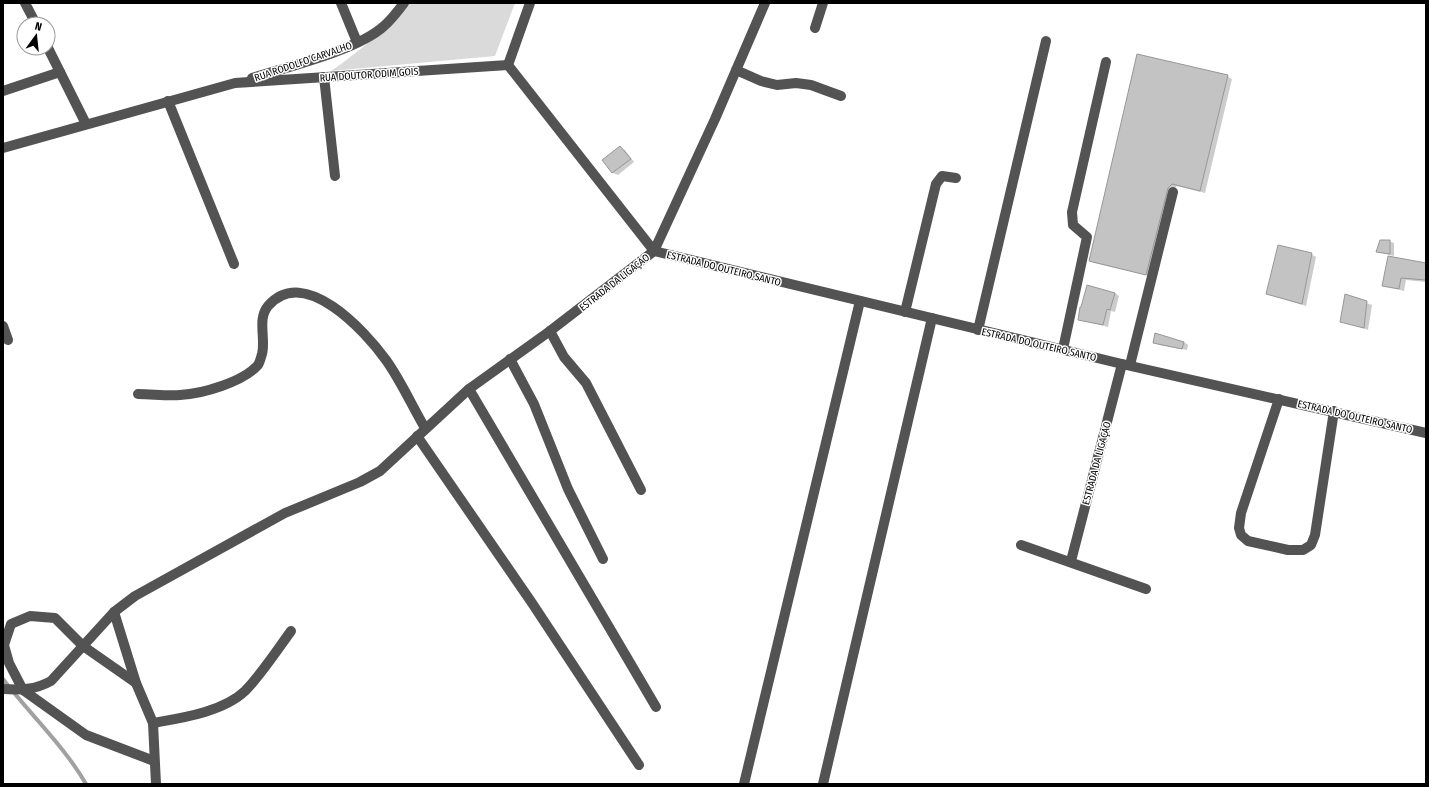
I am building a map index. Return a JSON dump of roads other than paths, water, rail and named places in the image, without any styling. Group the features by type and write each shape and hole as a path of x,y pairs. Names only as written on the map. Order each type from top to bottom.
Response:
{"street":[{"path":"25,3 32,16"},
{"path":"341,3 357,42"},
{"name":"RUA RODOLFO CARVALHO","path":"235,83 318,57 357,42 383,27 404,3"},
{"path":"530,3 508,65 654,251"},
{"name":"ESTRADA DA LIGAÇÃO","path":"83,646 114,612 135,596 271,520 360,482 380,471 469,388 550,331 654,251 765,3"},
{"path":"815,28 823,3"},
{"path":"978,330 1046,41"},
{"path":"52,56 86,124"},
{"path":"1063,349 1087,237 1073,225 1072,212 1106,62"},
{"name":"RUA DOUTOR ODIM GOIS","path":"3,148 235,83 508,65"},
{"path":"736,70 761,81 777,85 796,83 811,85 841,96"},
{"path":"3,90 60,72"},
{"path":"324,77 335,176"},
{"path":"168,101 234,264"},
{"path":"905,312 936,184 942,176 956,178"},
{"name":"ESTRADA DA LIGAÇÃO","path":"1071,561 1173,192"},
{"name":"ESTRADA DO OUTEIRO SANTO","path":"654,251 978,330 1426,432"},
{"path":"138,394 181,395 207,391 228,384 248,373 258,364 262,352 262,320 267,307 280,297 294,292 305,292 316,296 360,328 387,361 425,428"},
{"path":"744,784 860,301"},
{"path":"823,784 932,318"},
{"path":"3,326 8,340"},
{"path":"550,331 564,356 586,383 641,490"},
{"path":"510,359 534,404 568,489 603,559"},
{"path":"469,388 656,707"},
{"path":"1279,399 1241,513 1239,528 1241,535 1248,541 1288,550 1303,550 1311,545 1315,535 1334,411"},
{"path":"417,436 532,603 639,765"},
{"path":"1021,545 1071,561 1146,589"},
{"path":"114,612 136,683 153,723 156,784"},
{"path":"136,683 83,646 54,618 30,616 12,624 4,645 9,663 20,690 86,735 154,761"},
{"path":"153,723 190,717 226,704 244,692 291,631"},
{"path":"3,690 20,690 40,687 51,682 83,646"}],"waterway":[{"path":"3,679 57,743 86,784"}]}
